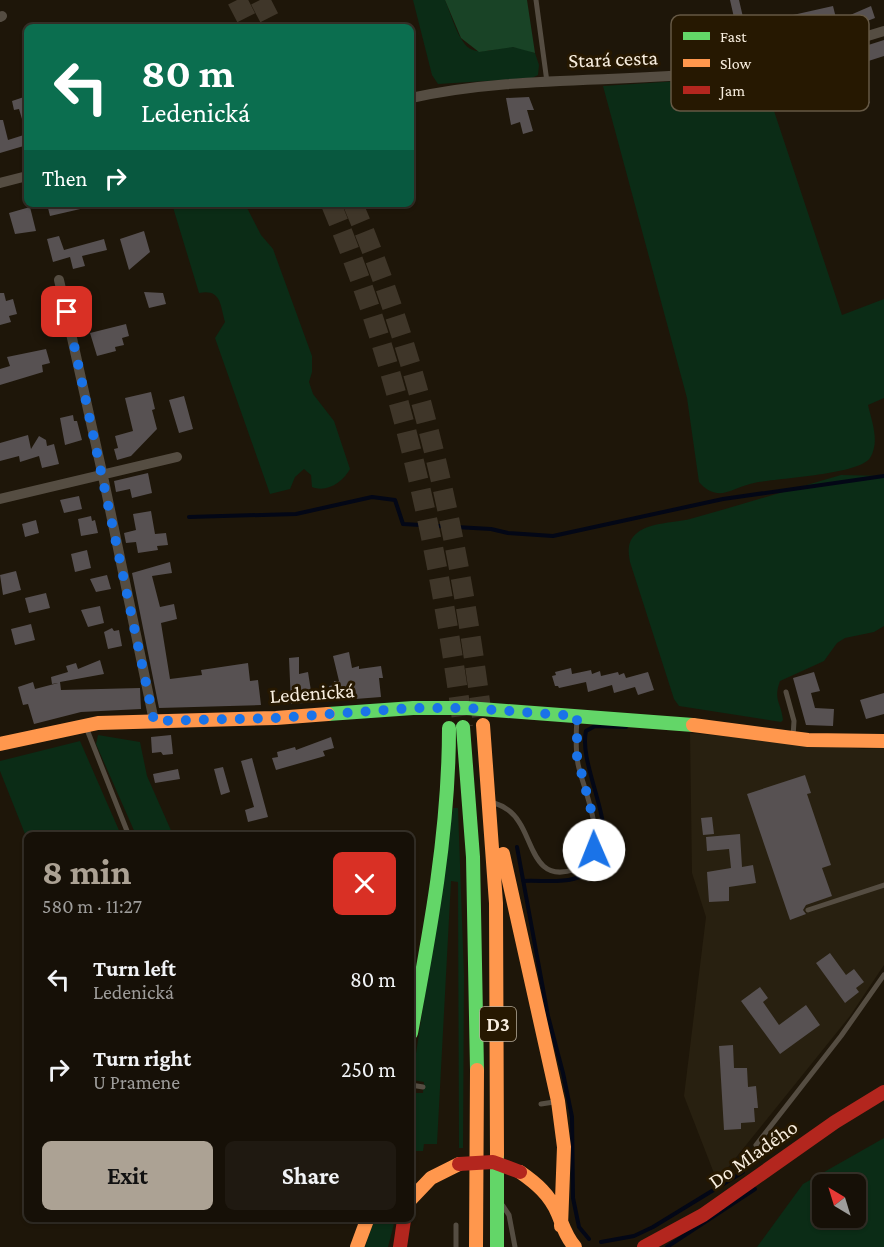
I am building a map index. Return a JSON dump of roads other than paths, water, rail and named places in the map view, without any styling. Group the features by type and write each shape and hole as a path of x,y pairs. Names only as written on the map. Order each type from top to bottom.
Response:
{"main road":[{"name":"Ledenická","path":"0,744 85,725 276,718 413,708 467,708 729,728 808,740 884,741"},
{"name":"D3","path":"483,725 491,802 498,977 497,1247"},
{"name":"D3","path":"414,1017 431,926 456,728 471,805 477,922 476,1247"},
{"name":"D3","path":"491,802 558,1101 564,1147 561,1226"},
{"name":"Do Mladého","path":"644,1247 695,1220 835,1122 884,1092"},
{"path":"414,1196 431,1178 459,1164 492,1162 520,1172 548,1196 567,1238 575,1247"},
{"path":"357,1247 366,1222"},
{"path":"399,1243 404,1222"},
{"path":"561,1226 564,1247"}],"street":[{"name":"Stará cesta","path":"869,36 884,31"},
{"name":"Stará cesta","path":"414,98 466,88 671,77"},
{"path":"0,183 24,177"},
{"path":"59,280 154,721"},
{"path":"0,499 177,457"}],"lane":[{"path":"536,0 547,82"},
{"path":"786,692 794,722 793,738"},
{"path":"491,802 505,808 517,818 524,830 532,854 541,864 554,870 567,871 586,862 594,850 596,837 577,756 577,716"},
{"path":"85,725 127,832"},
{"path":"808,910 884,885"},
{"name":"Do Mladého","path":"756,1145 842,1036 884,975"},
{"path":"414,1085 423,1086"},
{"path":"541,1104 558,1101"},
{"path":"497,1198 509,1215 515,1247"},
{"path":"456,1226 456,1247"}],"waterway":[{"path":"189,517 296,514 372,497 395,500 403,524 491,529 508,533 553,536 723,499 884,476"},
{"path":"523,881 573,879 593,869 602,855 604,836 585,749 586,731 595,726 626,727"},
{"path":"517,847 548,1016 572,1117 573,1198 579,1227 589,1239"},
{"path":"601,1242 634,1236 653,1227 743,1172"},
{"path":"667,1247 755,1189"}],"tunnel":[{"path":"237,0 249,24"},
{"path":"260,0 272,24"},
{"path":"332,207 377,331 414,461 442,594 463,727"},
{"path":"354,207 400,330 436,460 463,592 483,725"}]}
